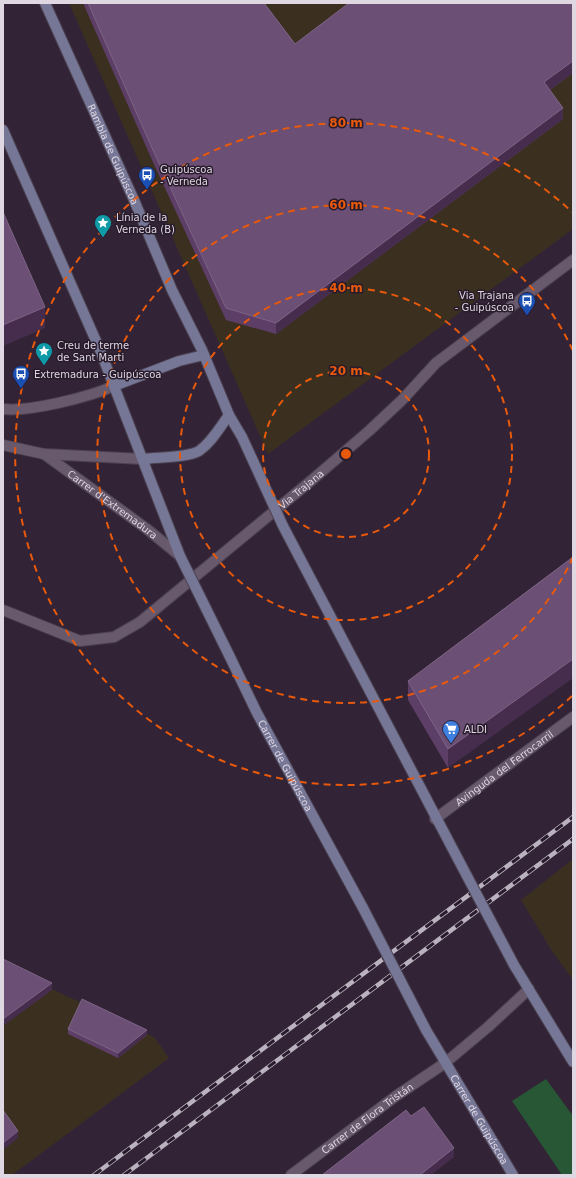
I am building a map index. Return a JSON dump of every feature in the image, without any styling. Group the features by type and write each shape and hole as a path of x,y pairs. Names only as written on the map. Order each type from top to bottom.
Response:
{"main road":[{"name":"Rambla de Guipúscoa","path":"46,3 134,200 172,290 204,355 229,415"},
{"path":"3,130 114,386 143,459 191,454 199,451 214,436 229,415 242,437 283,526 435,819 514,964 573,1062"},
{"path":"114,386 179,361 204,355"},
{"name":"Carrer de Guipúscoa","path":"143,459 180,556 257,713 363,908 426,1030 513,1175"}],"street":[{"name":"Via Trajana","path":"3,610 80,641 114,637 121,634 140,622 312,480 402,400 436,363 573,260"},
{"path":"3,409 22,409 96,394 114,386"},
{"name":"Carrer d'Extremadura","path":"3,445 44,454 143,459"},
{"name":"Carrer d'Extremadura","path":"44,454 147,529 180,556"},
{"name":"Avinguda del Ferrocarril","path":"435,819 573,717"},
{"name":"Carrer de Guipúscoa","path":"445,1063 493,1023 529,989"},
{"name":"Carrer de Flora Tristán","path":"291,1175 396,1096 445,1063"}],"shaded area":[{"path":"69,3 573,3 573,229 268,454"},
{"path":"573,859 573,980 552,951 521,900"},
{"path":"3,966 154,1037 169,1058 12,1175 3,1175"}],"green space":[{"path":"546,1079 573,1116 573,1175 562,1175 512,1101"}],"building":[{"path":"88,3 264,3 295,44 349,3 573,3 573,61 544,82 563,108 276,323 226,308 152,148"},
{"path":"3,212 45,307 3,325"},
{"path":"573,557 573,659 448,749 408,681"},
{"path":"3,959 52,983 3,1019"},
{"path":"82,999 147,1030 118,1053 68,1029"},
{"path":"424,1107 454,1148 420,1175 322,1175 406,1110 411,1116"},
{"path":"3,1110 18,1131 3,1143"}],"railway":[{"path":"94,1175 573,817"},
{"path":"124,1175 573,839"}],"place":[{"name":"Guipúscoa - Verneda","path":"147,190"},
{"name":"Línia de la Verneda (B)","path":"103,238"},
{"name":"Via Trajana - Guipúscoa","path":"527,316"},
{"name":"Creu de terme de Sant Marti","path":"44,366"},
{"name":"Extremadura - Guipúscoa","path":"21,389"},
{"name":"ALDI","path":"451,744"}]}
